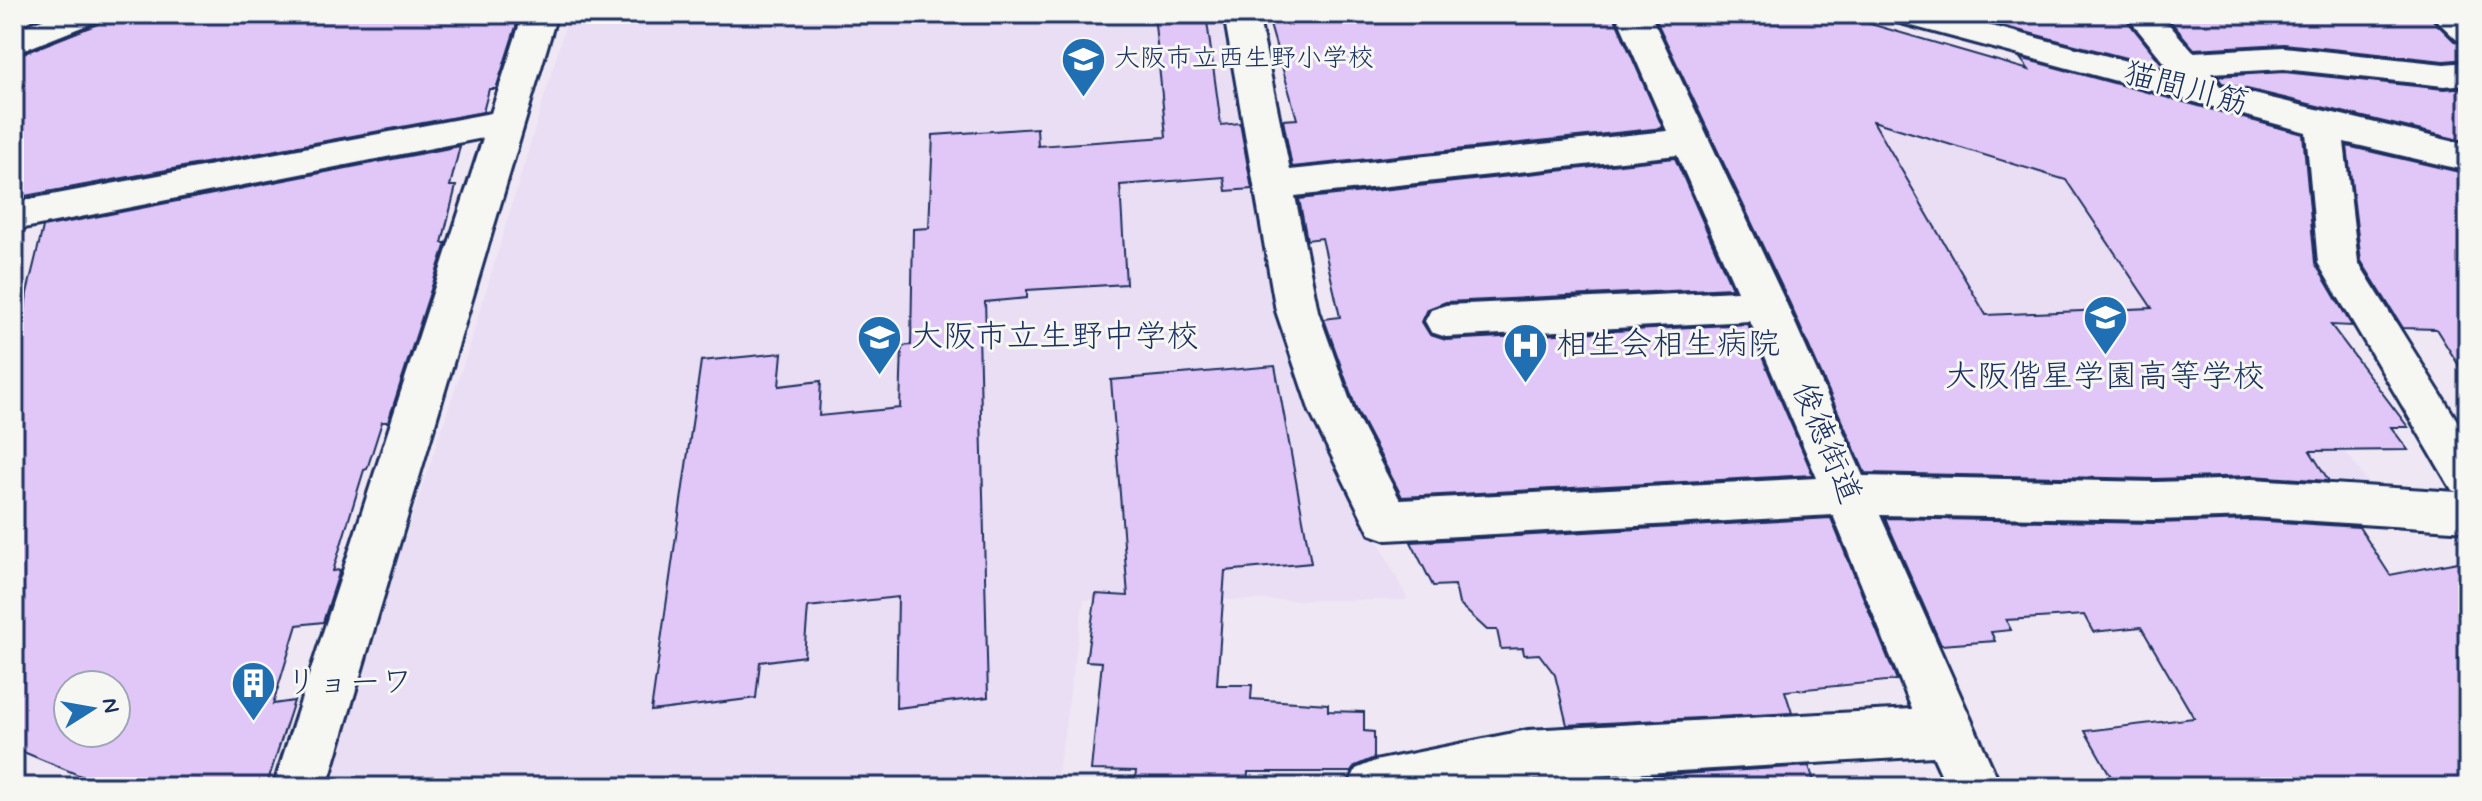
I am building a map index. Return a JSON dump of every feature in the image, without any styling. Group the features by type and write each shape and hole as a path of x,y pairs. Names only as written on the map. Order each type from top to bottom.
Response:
{"street":[{"path":"14,43 85,14"},
{"path":"300,787 540,14"},
{"path":"1241,14 1297,311 1332,412 1387,520 1848,495 2155,501 2252,498 2468,512"},
{"name":"俊徳街道","path":"1633,14 1766,305 1946,731 1974,787"},
{"name":"猫間川筋","path":"1905,14 2324,125 2468,158"},
{"path":"2142,14 2209,95"},
{"path":"2447,14 2468,32"},
{"path":"2184,64 2284,58 2444,75 2468,73"},
{"path":"14,218 505,122"},
{"path":"2324,125 2338,263 2468,477"},
{"path":"1275,185 1690,141"},
{"path":"1446,321 1766,305"},
{"path":"1375,787 1528,755 1946,731"}],"shaded area":[{"name":"大阪市立生野中学校","path":"569,14 1229,14 1310,405 1408,600 1084,600 1056,787 321,787 469,347"},
{"name":"大阪偕星学園高等学校","path":"1852,63 2000,95 2012,64 2102,90 2196,240 2372,488 1989,474"}],"building":[{"path":"105,14 520,14 496,89 489,89 483,112 14,198 14,57 98,24"},
{"path":"1154,14 1206,14 1221,125 1240,123 1252,189 1226,191 1224,177 1120,185 1126,284 1027,290 1027,298 985,302 986,332 979,332 988,697 896,708 898,597 808,607 804,656 760,662 756,698 651,711 701,361 782,353 779,386 821,381 819,416 900,408 902,346 911,345 913,229 929,228 933,135 1037,128 1038,146 1166,137"},
{"path":"1267,14 1613,14 1663,128 1292,167 1283,120 1297,119"},
{"path":"1653,14 1836,14 2029,70 2020,58 2303,134 2315,263 2352,326 2331,325 2408,427 2391,427 2408,450 2310,451 2329,481 2252,476 2155,479 1865,473 1790,304","holes":["1873,121 2066,180 2152,308 1986,315"]},
{"path":"1987,14 2122,14 2165,68 1994,24"},
{"path":"2164,14 2427,14 2454,41 2468,46 2468,59 2444,61 2284,44 2194,49"},
{"path":"2284,72 2444,89 2468,87 2468,142 2222,83 2217,76"},
{"path":"460,146 450,186 456,186 442,243 446,243 388,422 382,422 367,469 364,470 333,571 340,570 323,622 297,625 273,704 294,701 266,787 107,787 14,748 14,372 18,371 27,293 43,227"},
{"path":"2347,146 2468,174 2468,380 2436,329 2403,328 2361,261"},
{"path":"1675,158 1732,288 1446,302 1428,309 1422,322 1430,335 1446,340 1748,324 1813,475 1402,497 1357,411 1324,319 1340,317 1322,238 1307,240 1299,199"},
{"path":"1275,366 1311,563 1225,571 1217,685 1252,685 1251,699 1328,704 1328,711 1364,712 1364,731 1374,732 1374,758 1355,766 1351,772 1248,772 1247,787 1134,787 1136,771 1091,770 1102,662 1086,661 1096,594 1128,596 1111,380"},
{"path":"1831,518 1897,680 1785,691 1792,713 1567,725 1555,675 1539,654 1524,655 1523,648 1501,649 1497,630 1487,630 1459,604 1455,585 1433,586 1411,542"},
{"path":"1885,518 2155,523 2252,520 2359,527 2390,575 2468,560 2468,787 2117,787 2085,731 2194,718 2141,627 2093,632 2084,615 2006,620 2011,630 1991,632 1995,641 1941,645"},
{"path":"1809,766 1816,787 1587,787 1585,780"}],"place":[{"name":"大阪市立西生野小学校","path":"1083,98"},
{"name":"大阪偕星学園高等学校","path":"2105,357"},
{"name":"大阪市立生野中学校","path":"880,376"},
{"name":"相生会相生病院","path":"1525,384"},
{"name":"リョーワ","path":"254,722"}]}
